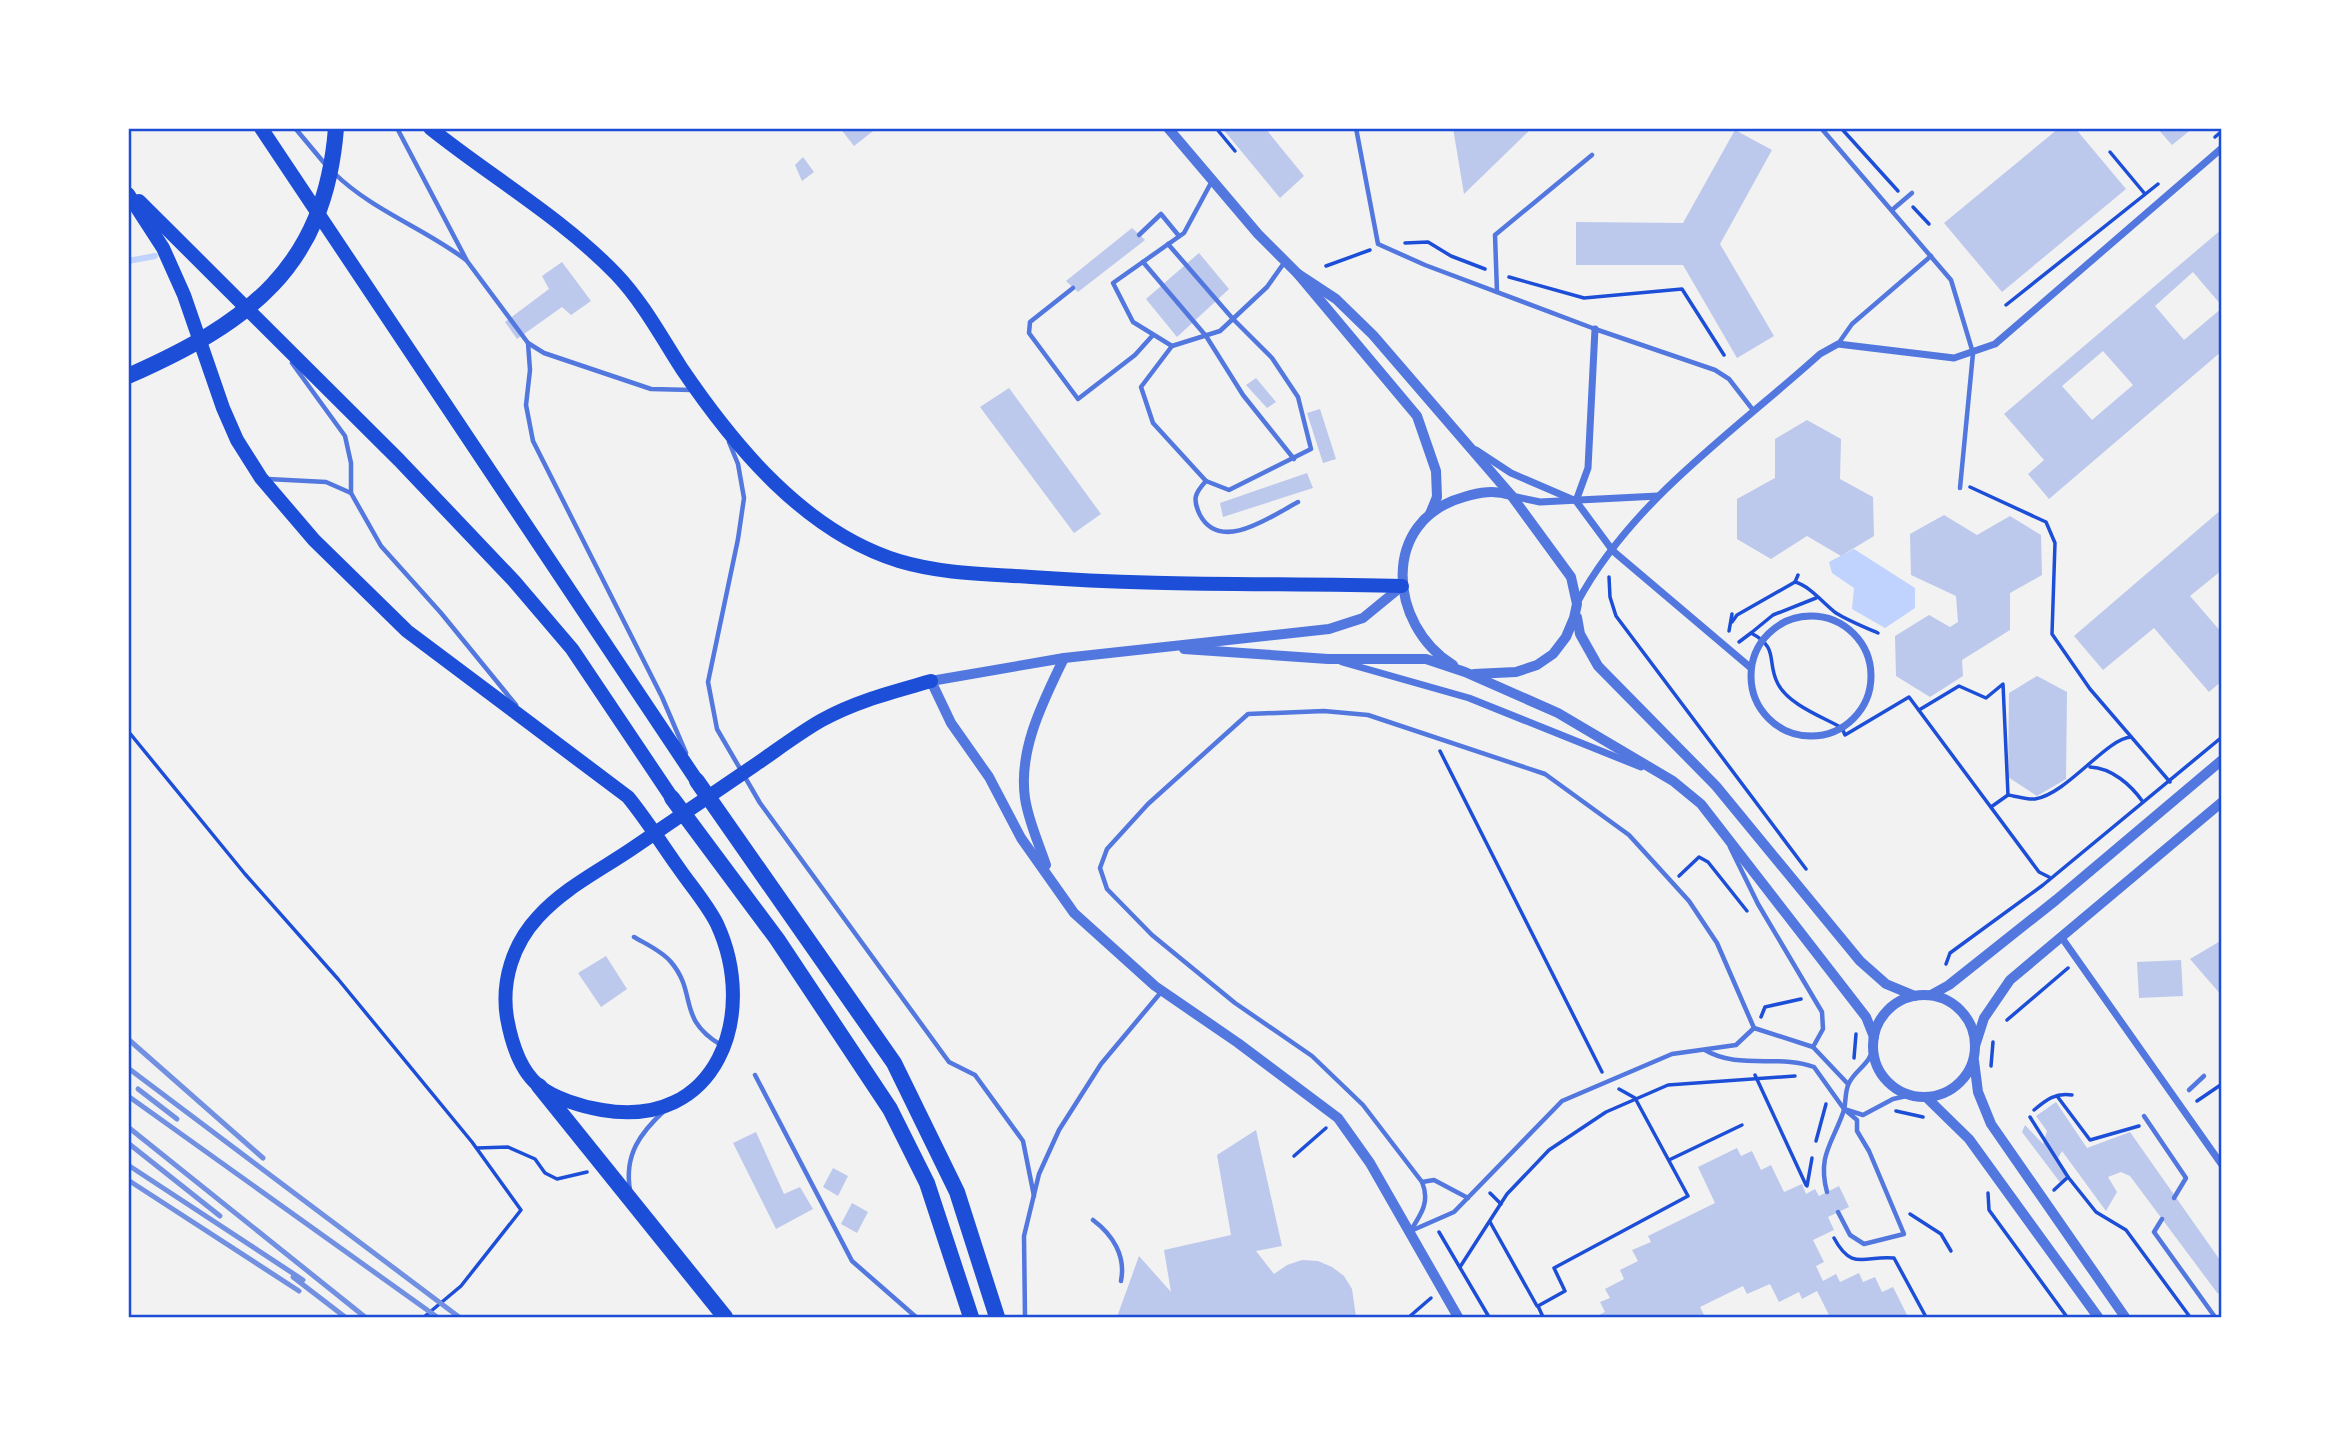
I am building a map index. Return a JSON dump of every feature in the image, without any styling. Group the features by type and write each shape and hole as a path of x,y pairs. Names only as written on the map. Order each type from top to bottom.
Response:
{"highway":[{"path":"261,128 697,781 894,1063 957,1192 996,1317"},
{"path":"128,376 217,332 260,300 279,279 310,233 323,203 331,178 336,128"},
{"path":"430,128 589,247 620,277 722,425 782,489 840,533 898,561 960,572 1072,580 1402,586"},
{"path":"128,192 261,320 514,581 572,649 672,798 777,939 890,1109 927,1183 971,1317"},
{"path":"128,192 163,248 184,295 223,408 237,440 261,478 314,540 407,632 628,797 707,907 718,927 733,984 731,1030 725,1048 705,1079 673,1102 651,1110 616,1113 584,1106 539,1086"},
{"path":"725,1317 525,1068 510,1033 505,988 513,955 537,917 578,883 630,851 822,720 869,698 931,681"}],"street":[{"path":"1168,128 1298,274 1417,416 1436,471 1437,497 1429,516 1407,549 1402,586 1413,621 1423,637 1447,661 1465,672 1508,674 1546,660 1570,631 1577,604 1613,551 1658,496 1820,354 1838,344 1954,358 1995,344 2222,148"},
{"path":"1298,274 1351,312 1511,495 1560,558 1573,584 1580,634 1604,674 1716,786 1869,971 1896,990 1947,1001 1969,1021 1975,1050 1978,1092 1991,1124 2125,1317"},
{"path":"1576,501 1588,468 1595,329"},
{"path":"1469,445 1511,473 1576,501 1613,551 1751,668"},
{"path":"1429,516 1443,505 1469,495 1491,491 1540,502 1658,496"},
{"path":"1402,586 1363,618 1329,629 1064,658 931,681 951,723 989,777 1021,838 1074,913 1162,991 1238,1043 1338,1118 1370,1163 1458,1317"},
{"path":"1813,615 1832,619 1849,628 1861,642 1871,668 1869,696 1854,720 1825,735 1807,737 1788,733 1773,723 1760,709 1752,692 1751,668 1763,639 1776,626 1794,618 1813,615"},
{"path":"1146,648 1328,659 1426,659 1465,672 1558,713 1673,781 1701,804 1866,1017 1879,1071 1886,1080 1911,1095 1926,1097 1950,1089 1961,1081 1975,1050 1982,1022 2010,980 2222,803"},
{"path":"1049,875 1025,798 1026,769 1040,709 1064,658"},
{"path":"1328,659 1469,698 1673,781"},
{"path":"1931,996 1949,985 2056,900 2222,760"},
{"path":"2062,938 2222,1165"},
{"path":"1873,1042 1888,1010 1900,1001 1915,996"},
{"path":"1926,1097 1969,1139 2098,1317"}],"lane":[{"path":"295,128 320,160 350,189 467,261"},
{"path":"397,128 467,261 528,343 544,353 651,389 697,390"},
{"path":"1356,128 1380,245 1595,329 1715,370 1729,379 1754,412"},
{"path":"1821,128 1951,281 1973,353 1960,488"},
{"path":"1497,292 1495,235 1592,155"},
{"path":"1172,346 1133,322 1113,283 1184,233 1212,180"},
{"path":"1892,211 1912,193"},
{"path":"1139,235 1161,214 1179,236"},
{"path":"1168,244 1233,319 1272,358 1297,397 1311,449 1229,490 1206,481 1153,423 1141,387 1172,346 1220,331 1233,319 1266,287 1285,261"},
{"path":"1838,344 1852,324 1931,256"},
{"path":"1143,262 1206,336 1243,395 1294,459"},
{"path":"1073,288 1030,322 1029,333 1078,399 1135,355 1153,335"},
{"path":"261,320 345,436 351,463 351,493 380,546 542,734"},
{"path":"528,343 530,370 526,405 533,441 662,696 697,781"},
{"path":"722,425 738,464 744,498 708,682 717,729 768,814 949,1062 975,1075 1023,1141 1034,1196"},
{"path":"261,478 326,482 351,493"},
{"path":"1206,481 1195,494 1195,505 1205,523 1216,530 1234,533 1250,528 1298,502"},
{"path":"1410,1231 1423,1212 1427,1195 1422,1182 1363,1105 1312,1056 1235,1003 1152,935 1107,889 1100,868 1107,849 1148,804 1248,714 1324,711 1368,715 1545,774 1629,835 1672,883 1717,943 1754,1028"},
{"path":"1723,830 1752,893 1822,1012 1823,1029 1813,1047"},
{"path":"634,937 671,962 702,1034 725,1048"},
{"path":"1024,1317 1024,1236 1039,1174 1059,1130 1101,1065 1162,991"},
{"path":"1754,1028 1813,1047 1848,1084"},
{"path":"1410,1231 1454,1212 1562,1101 1672,1054 1736,1045 1754,1028"},
{"path":"1827,1192 1822,1172 1825,1152 1844,1109 1848,1084 1866,1064 1873,1042"},
{"path":"1704,1049 1714,1055 1752,1062 1799,1063 1814,1067 1844,1109 1857,1121 1857,1131 1869,1151 1869,1158 1904,1234 1864,1244 1850,1235 1838,1212"},
{"path":"755,1076 852,1261 916,1317"},
{"path":"2189,1090 2204,1076"},
{"path":"1844,1109 1863,1115 1868,1110 1911,1095"},
{"path":"634,1204 628,1175 629,1159 647,1128 673,1102"},
{"path":"2144,1116 2186,1178 2174,1198"},
{"path":"1422,1182 1434,1180 1468,1198"},
{"path":"2162,1219 2154,1232 2215,1317"},
{"path":"1093,1220 1106,1230 1120,1255 1124,1266 1121,1281"}],"path":[{"path":"1216,128 1236,151"},
{"path":"1841,128 1929,224"},
{"path":"2110,152 2146,194"},
{"path":"2006,305 2099,232"},
{"path":"1326,265 1380,245 1428,242 1451,256 1527,284 1584,298 1682,289 1724,355"},
{"path":"1960,488 1974,486 2046,522 2055,543 2052,634 2090,690 2170,782"},
{"path":"1613,551 1609,590 1616,616 1693,722 1812,876"},
{"path":"1732,622 1737,615 1795,582 1798,575"},
{"path":"1795,582 1804,584 1816,598 1840,616 1878,634"},
{"path":"1733,641 1741,642 1773,615 1816,598"},
{"path":"1728,636 1732,614"},
{"path":"1751,633 1763,639 1773,656 1778,684 1798,704 1842,728 1845,735 1909,696 2039,872 2049,877"},
{"path":"1919,710 1959,686 1986,698 2003,684 2008,795"},
{"path":"128,731 477,1148 521,1210 461,1286 424,1317"},
{"path":"1432,735 1607,1082"},
{"path":"1991,807 2008,795 2036,799 2088,767 2108,746 2131,737"},
{"path":"1946,964 1950,953 2034,892 2222,737"},
{"path":"2088,767 2111,772 2134,790 2143,802"},
{"path":"1672,883 1699,857 1709,862 1748,912"},
{"path":"2007,1020 2078,960"},
{"path":"1944,970 1953,964"},
{"path":"1802,992 1807,1000"},
{"path":"1761,1030 1760,1018 1765,1007"},
{"path":"1848,1084 1856,1051 1854,1028"},
{"path":"1752,1062 1755,1077 1807,1186 1812,1156"},
{"path":"1460,1267 1501,1204 1549,1150 1578,1129 1635,1098 1668,1085 1755,1077 1801,1076"},
{"path":"2197,1101 2222,1084"},
{"path":"2034,1110 2047,1099 2071,1095"},
{"path":"2057,1096 2090,1140 2147,1123"},
{"path":"1816,1143 1826,1106 1824,1097"},
{"path":"1538,1306 1565,1291 1554,1268 1688,1196 1635,1098"},
{"path":"1868,1110 1879,1117 1897,1111 1930,1120"},
{"path":"2030,1117 2068,1178 2096,1212 2126,1230 2190,1317"},
{"path":"1669,1160 1742,1125"},
{"path":"1294,1156 1327,1127"},
{"path":"477,1148 508,1147 535,1159 545,1173 557,1179 589,1172"},
{"path":"2052,1192 2068,1178"},
{"path":"1482,1183 1501,1204"},
{"path":"1988,1188 1989,1210 2067,1317"},
{"path":"1905,1203 1910,1214 1941,1234 1951,1251"},
{"path":"1490,1222 1543,1317"},
{"path":"1834,1238 1849,1258 1858,1262 1894,1258 1926,1317"},
{"path":"1409,1317 1443,1290"}],"water":[{"path":"1854,549 1915,588 1915,608 1885,628 1852,609 1854,588 1832,573 1829,562"}],"building":[{"path":"840,128 877,128 854,146"},
{"path":"1222,128 1265,128 1304,176 1280,198"},
{"path":"1453,128 1532,128 1464,194"},
{"path":"2059,128 2075,128 2126,189 2002,292 1944,223"},
{"path":"2157,128 2193,128 2172,145"},
{"path":"1735,130 1772,150 1720,244 1774,336 1737,358 1683,265 1576,265 1576,222 1683,223"},
{"path":"803,157 814,172 802,181 795,165"},
{"path":"1132,228 1145,240 1078,292 1066,281"},
{"path":"2222,229 2222,306 2193,272 2155,306 2184,340 2222,308 2222,351 2049,499 2028,474 2044,460 2004,414","holes":["2103,351 2133,385 2092,420 2062,386"]},
{"path":"1199,253 1229,289 1177,337 1146,299"},
{"path":"562,262 591,301 571,315 562,307 517,339 505,322 549,289 542,276"},
{"path":"1256,378 1276,402 1267,408 1246,385"},
{"path":"1009,388 1101,514 1074,533 980,407"},
{"path":"1320,409 1336,459 1323,463 1307,413"},
{"path":"1807,420 1841,439 1840,479 1873,497 1874,536 1841,556 1807,536 1771,559 1737,539 1737,499 1775,478 1775,439"},
{"path":"1307,473 1313,488 1223,517 1220,503"},
{"path":"2222,509 2222,570 2190,596 2222,633 2222,681 2209,692 2154,628 2103,670 2074,636"},
{"path":"1944,515 1977,535 2010,516 2041,535 2042,575 2010,593 2010,630 1962,660 1963,676 1930,697 1896,676 1895,636 1929,615 1950,627 1958,622 1956,596 1911,575 1910,534"},
{"path":"2037,676 2067,692 2066,779 2037,796 2008,777 2009,693"},
{"path":"2222,940 2222,996 2190,959"},
{"path":"606,956 627,989 601,1007 578,973"},
{"path":"2181,960 2183,996 2139,998 2137,962"},
{"path":"2056,1102 2087,1148 2130,1132 2222,1263 2222,1287 2218,1294 2130,1176 2121,1172 2108,1177 2117,1192 2106,1211 2062,1151 2057,1160 2067,1172 2062,1185 2022,1132 2025,1125 2043,1144 2047,1131 2036,1116"},
{"path":"1256,1130 1282,1246 1256,1251 1274,1274 1287,1265 1302,1260 1318,1261 1332,1267 1344,1276 1352,1289 1356,1317 1117,1317 1139,1256 1171,1292 1164,1250 1231,1235 1217,1155"},
{"path":"756,1132 784,1194 800,1187 813,1209 776,1229 733,1143"},
{"path":"1737,1148 1741,1156 1752,1151 1761,1170 1771,1165 1784,1192 1802,1184 1806,1194 1815,1189 1819,1196 1839,1186 1849,1207 1828,1217 1834,1230 1813,1240 1824,1262 1816,1266 1823,1281 1836,1274 1840,1282 1859,1273 1863,1282 1875,1277 1882,1292 1893,1287 1908,1317 1830,1317 1817,1291 1802,1299 1799,1292 1779,1302 1770,1284 1747,1294 1743,1286 1700,1307 1705,1317 1595,1317 1605,1312 1600,1302 1610,1298 1605,1289 1624,1279 1620,1270 1638,1261 1632,1250 1651,1242 1648,1236 1715,1203 1698,1167"},
{"path":"833,1168 848,1176 838,1196 823,1187"},
{"path":"852,1203 868,1212 857,1233 841,1224"}],"waterway":[{"path":"128,261 155,256"}],"railway":[{"path":"128,1039 263,1158"},
{"path":"128,1068 459,1317"},
{"path":"138,1089 177,1119"},
{"path":"128,1096 437,1317"},
{"path":"128,1127 365,1317"},
{"path":"128,1143 220,1216"},
{"path":"128,1165 303,1280"},
{"path":"128,1180 299,1291"},
{"path":"293,1277 345,1317"}]}
